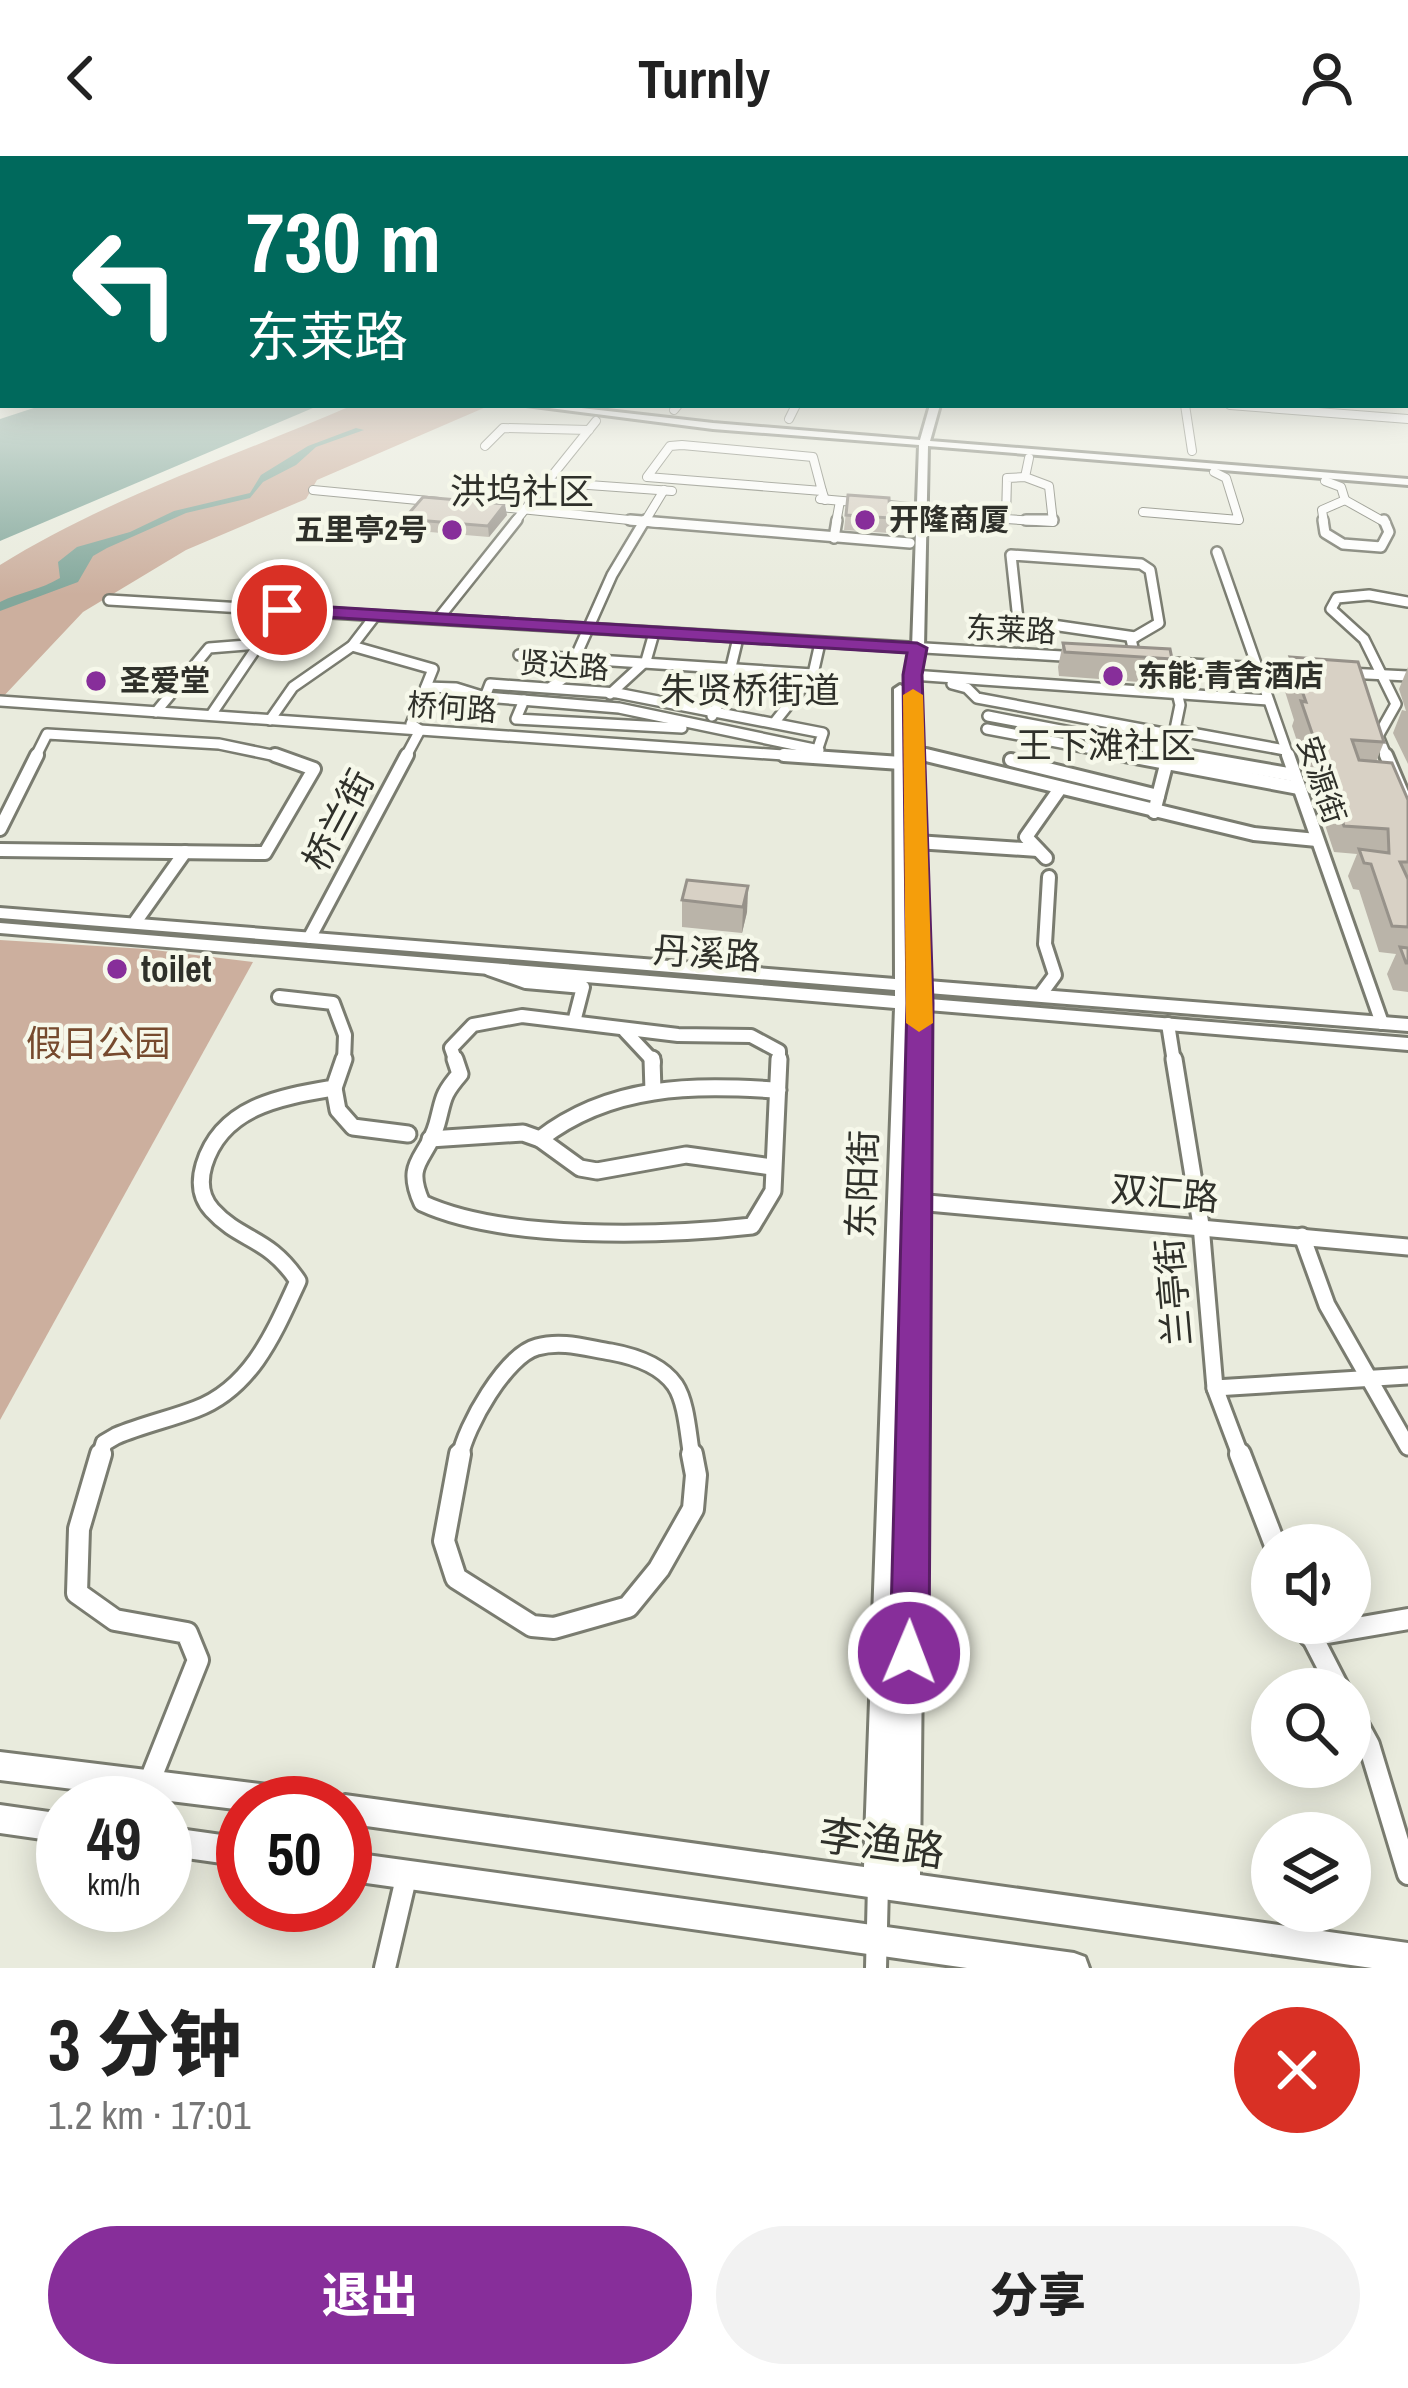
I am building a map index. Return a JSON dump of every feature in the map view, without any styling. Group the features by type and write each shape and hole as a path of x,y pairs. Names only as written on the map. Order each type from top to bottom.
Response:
{"main road":[{"path":"696,426 1079,450 1408,481"},
{"path":"775,426 1408,481"},
{"name":"东阳街","path":"892,1887 916,1202 908,758 911,507 920,426"},
{"name":"东阳街","path":"892,1887 916,842 900,674 912,648 918,440 925,426"},
{"path":"1265,471 1325,482 1408,481"},
{"name":"丹溪路","path":"0,913 136,921 912,992 1168,1024 1408,1044"},
{"name":"丹溪路","path":"0,928 489,969 912,992 1041,994 1408,1025"},
{"path":"0,1766 88,1776"},
{"name":"李渔路","path":"372,1813 1408,1958"},
{"path":"0,1820 36,1825"},
{"path":"372,1870 877,1954 1074,1968"}],"street":[{"path":"438,620 593,426 503,428 485,446"},
{"path":"1188,426 1192,451"},
{"path":"737,450 748,432"},
{"path":"824,495 813,458 737,450 670,446 647,478 911,507"},
{"path":"1025,477 1029,458"},
{"path":"1143,512 1239,520 1226,478 1214,472"},
{"path":"1025,477 1049,486 1053,522 1006,519 1006,478 1025,477"},
{"path":"548,482 824,495"},
{"path":"1325,482 1341,487 1346,500 1385,520 1389,532 1381,547 1343,544 1325,533 1322,510 1346,500"},
{"path":"313,490 449,502"},
{"path":"664,490 611,575 567,676 528,700 515,719 732,730"},
{"path":"834,538 840,501"},
{"path":"472,505 910,543"},
{"name":"安源街","path":"1217,552 1382,1023"},
{"path":"1135,637 1107,630 1035,627 1018,620 1011,555 1141,564 1150,570 1159,623 1135,637 1130,639 1136,661"},
{"path":"1408,602 1369,595 1337,598 1332,604 1338,618 1364,639 1396,704 1378,736 1408,807"},
{"name":"东莱路","path":"109,600 1092,658"},
{"path":"211,716 282,610"},
{"path":"270,720 293,687 352,646 375,616"},
{"path":"598,706 644,663 654,632"},
{"path":"706,725 738,638"},
{"path":"774,723 813,674 820,643"},
{"path":"156,712 209,648 259,644"},
{"path":"352,646 433,669 426,687"},
{"path":"519,655 813,674"},
{"path":"1114,659 1319,671"},
{"path":"1154,812 1179,694 1170,662"},
{"path":"1340,672 1408,676"},
{"path":"912,675 1268,700"},
{"path":"912,675 967,688 977,698 1286,750"},
{"name":"贤达路","path":"426,687 456,688 485,697 490,684 611,693 823,734 817,754"},
{"name":"桥兰街","path":"310,937 419,730 411,724 426,687"},
{"path":"485,697 598,706 732,730 817,754"},
{"name":"桥何路","path":"0,701 908,758 1254,834 1317,840"},
{"path":"1068,776 1084,718"},
{"path":"987,723 1297,782"},
{"path":"0,829 47,734 247,748 291,757 314,769 265,854 0,850"},
{"path":"1011,760 1159,796"},
{"path":"916,842 1042,854 1026,837 1059,790"},
{"path":"136,921 184,852"},
{"path":"1041,994 1055,975 1045,944 1049,878"},
{"path":"489,969 526,982 584,987 574,1022"},
{"path":"279,997 333,1003 343,1020 348,1044 334,1088 338,1110 352,1127 408,1134"},
{"path":"523,1016 620,1027 678,1035 751,1036 779,1052 773,1191 752,1226 664,1236 459,1220 422,1203 412,1181 418,1158 437,1127 440,1098 460,1074 451,1048 460,1033 489,1018 523,1016"},
{"name":"兰亭街","path":"1168,1024 1201,1225 1215,1388 1267,1524"},
{"path":"620,1027 646,1048 655,1063 653,1091"},
{"path":"540,1138 568,1114 653,1091 677,1087 778,1090"},
{"path":"152,1776 198,1660 196,1646 187,1633 127,1628 101,1616 77,1593 79,1529 104,1443 119,1433 213,1402 238,1383 269,1342 298,1281 280,1254 222,1219 204,1202 201,1181 213,1141 223,1125 243,1111 279,1098 334,1088"},
{"path":"430,1139 523,1133 540,1138 552,1152 580,1168 597,1171 686,1155 772,1167"},
{"name":"双汇路","path":"916,1202 1408,1247"},
{"path":"1302,1236 1327,1305 1408,1447"},
{"path":"558,1343 630,1354 664,1373 678,1389 696,1475 693,1509 659,1569 628,1607 554,1628 532,1626 456,1578 444,1541 464,1434 510,1366 531,1348 558,1343"},
{"path":"1215,1388 1408,1376"},
{"path":"1371,1623 1408,1619"},
{"path":"1371,1752 1408,1874"},
{"path":"385,1968 406,1874"},
{"name":"东阳街","path":"877,1954 892,1887"}],"green space":[{"path":"303,426 443,426 317,480 306,499 186,550 83,612 0,700 0,565 129,498"},
{"name":"假日公园","path":"0,940 146,949 253,962 0,1420"}],"water":[{"path":"0,426 272,426 0,541"},
{"path":"356,428 364,430 316,447 296,465 263,482 250,498 186,513 107,548 93,556 78,582 0,611 0,602 60,578 58,562 77,547 130,532 174,511 250,493 261,475 308,446"}],"building":[{"path":"848,495 889,498 890,518 846,515"},
{"path":"423,497 505,504 488,526 404,519"},
{"path":"1063,643 1170,649 1172,659 1065,652"},
{"path":"1290,657 1358,662 1384,742 1352,740 1359,760 1392,763 1408,800 1408,862 1400,862 1408,879 1408,927 1392,926 1371,864 1364,863 1359,849 1389,853 1388,829 1344,826"},
{"path":"687,880 748,886 743,907 682,900"}],"slow traffic":[{"path":"913,695 919,1023"}],"place":[{"name":"开隆商厦","path":"865,520"},
{"name":"五里亭2号","path":"452,530"},
{"name":"东能·青舍酒店","path":"1113,676"},
{"name":"圣爱堂","path":"96,681"},
{"name":"toilet","path":"117,969"}],"district":[{"name":"洪坞社区","path":"522,491"},
{"name":"朱贤桥街道","path":"750,690"},
{"name":"王下滩社区","path":"1106,745"}],"route":[{"path":"282,610 917,648 912,675 920,1003 909,1653"}]}
